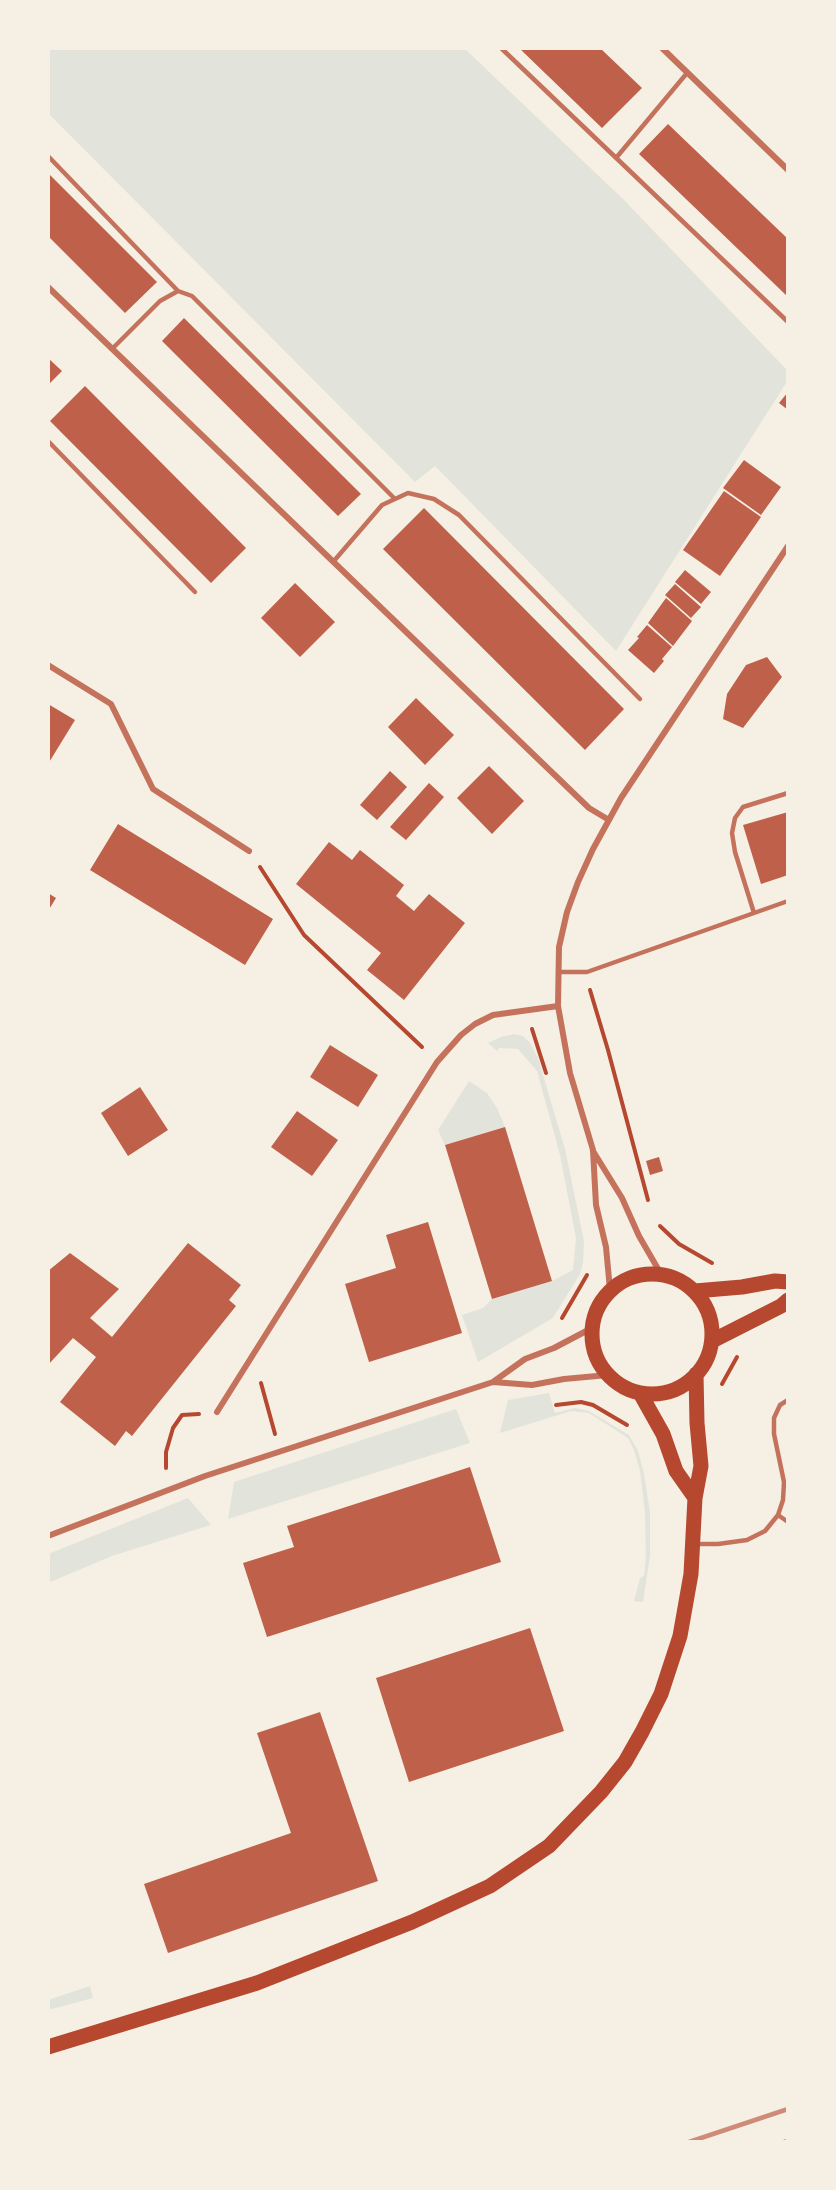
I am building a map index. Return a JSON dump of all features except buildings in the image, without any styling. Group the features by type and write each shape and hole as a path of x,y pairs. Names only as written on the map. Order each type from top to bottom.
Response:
{"main road":[{"path":"642,1274 661,1274 674,1278 694,1291 705,1306 711,1321 712,1341 703,1365 684,1384 671,1391 640,1393 627,1388 608,1375 599,1363 592,1328 595,1314 610,1290 642,1274"},
{"path":"694,1291 742,1287 775,1281 788,1282"},
{"path":"712,1341 781,1306 788,1300"},
{"path":"48,2048 257,1983 412,1922 490,1887 549,1846 601,1792 625,1762 661,1694 684,1616 694,1544 695,1498 701,1466 696,1374"},
{"path":"640,1393 663,1434 676,1471 695,1498"}],"street":[{"path":"662,48 788,170"},
{"path":"48,287 589,808 609,820"},
{"path":"610,1290 606,1247 596,1205 593,1150 570,1073 558,1006 560,947 567,912 578,882 621,798 788,546"},
{"path":"48,665 111,704 153,789 249,851"},
{"path":"218,1412 438,1062 461,1035 475,1024 493,1015 558,1006"},
{"path":"593,1150 622,1198 639,1236 661,1274"},
{"path":"49,1533 281,1451 492,1382 525,1359 555,1348 592,1328"},
{"path":"492,1382 532,1385 608,1375"}],"lane":[{"path":"501,48 788,322"},
{"path":"616,158 687,73"},
{"path":"48,156 178,291 192,296 395,499"},
{"path":"112,349 160,301 178,291"},
{"path":"48,441 195,592"},
{"path":"333,562 382,505 408,493 434,498 459,515 640,699"},
{"path":"754,913 735,852 732,833 735,818 743,807 788,793"},
{"path":"558,972 587,972 788,901"},
{"path":"694,1544 718,1544 747,1540 765,1531 778,1515 783,1500 784,1482 774,1434 774,1418 780,1406 788,1400"},
{"path":"778,1515 788,1522"}],"path":[{"path":"249,851 304,935 438,1062"},
{"path":"587,972 592,1001 608,1050 649,1203"},
{"path":"529,1009 534,1037 548,1078"},
{"path":"657,1220 661,1228 679,1244 719,1266"},
{"path":"556,1323 563,1318 588,1272"},
{"path":"720,1388 743,1350"},
{"path":"245,1368 261,1378 260,1388 281,1451"},
{"path":"556,1405 581,1402 593,1405 632,1428"},
{"path":"173,1488 166,1471 166,1452 173,1428 182,1415 218,1412"}],"shaded area":[{"path":"48,48 464,48 623,199 788,371 788,380 616,651 435,466 415,482 48,113"},
{"path":"514,1034 523,1036 530,1043 538,1058 565,1149 584,1241 583,1263 580,1274 553,1318 478,1362 462,1315 483,1308 492,1299 552,1281 573,1270 576,1238 560,1155 537,1071 518,1049 499,1048 497,1051 488,1043"},
{"path":"469,1081 487,1093 497,1108 505,1127 445,1145 438,1130"},
{"path":"549,1393 555,1413 575,1408 589,1411 629,1435 638,1451 650,1512 650,1556 643,1602 634,1601 640,1578 644,1576 645,1512 640,1471 628,1438 589,1413 571,1411 500,1433 508,1400"},
{"path":"456,1409 470,1443 228,1519 234,1482"},
{"path":"188,1498 211,1525 112,1556 48,1583 48,1554"},
{"path":"90,1986 93,1998 48,2010 48,2000"}],"railway":[{"path":"689,2142 788,2109"},
{"path":"784,2142 788,2141"}]}
